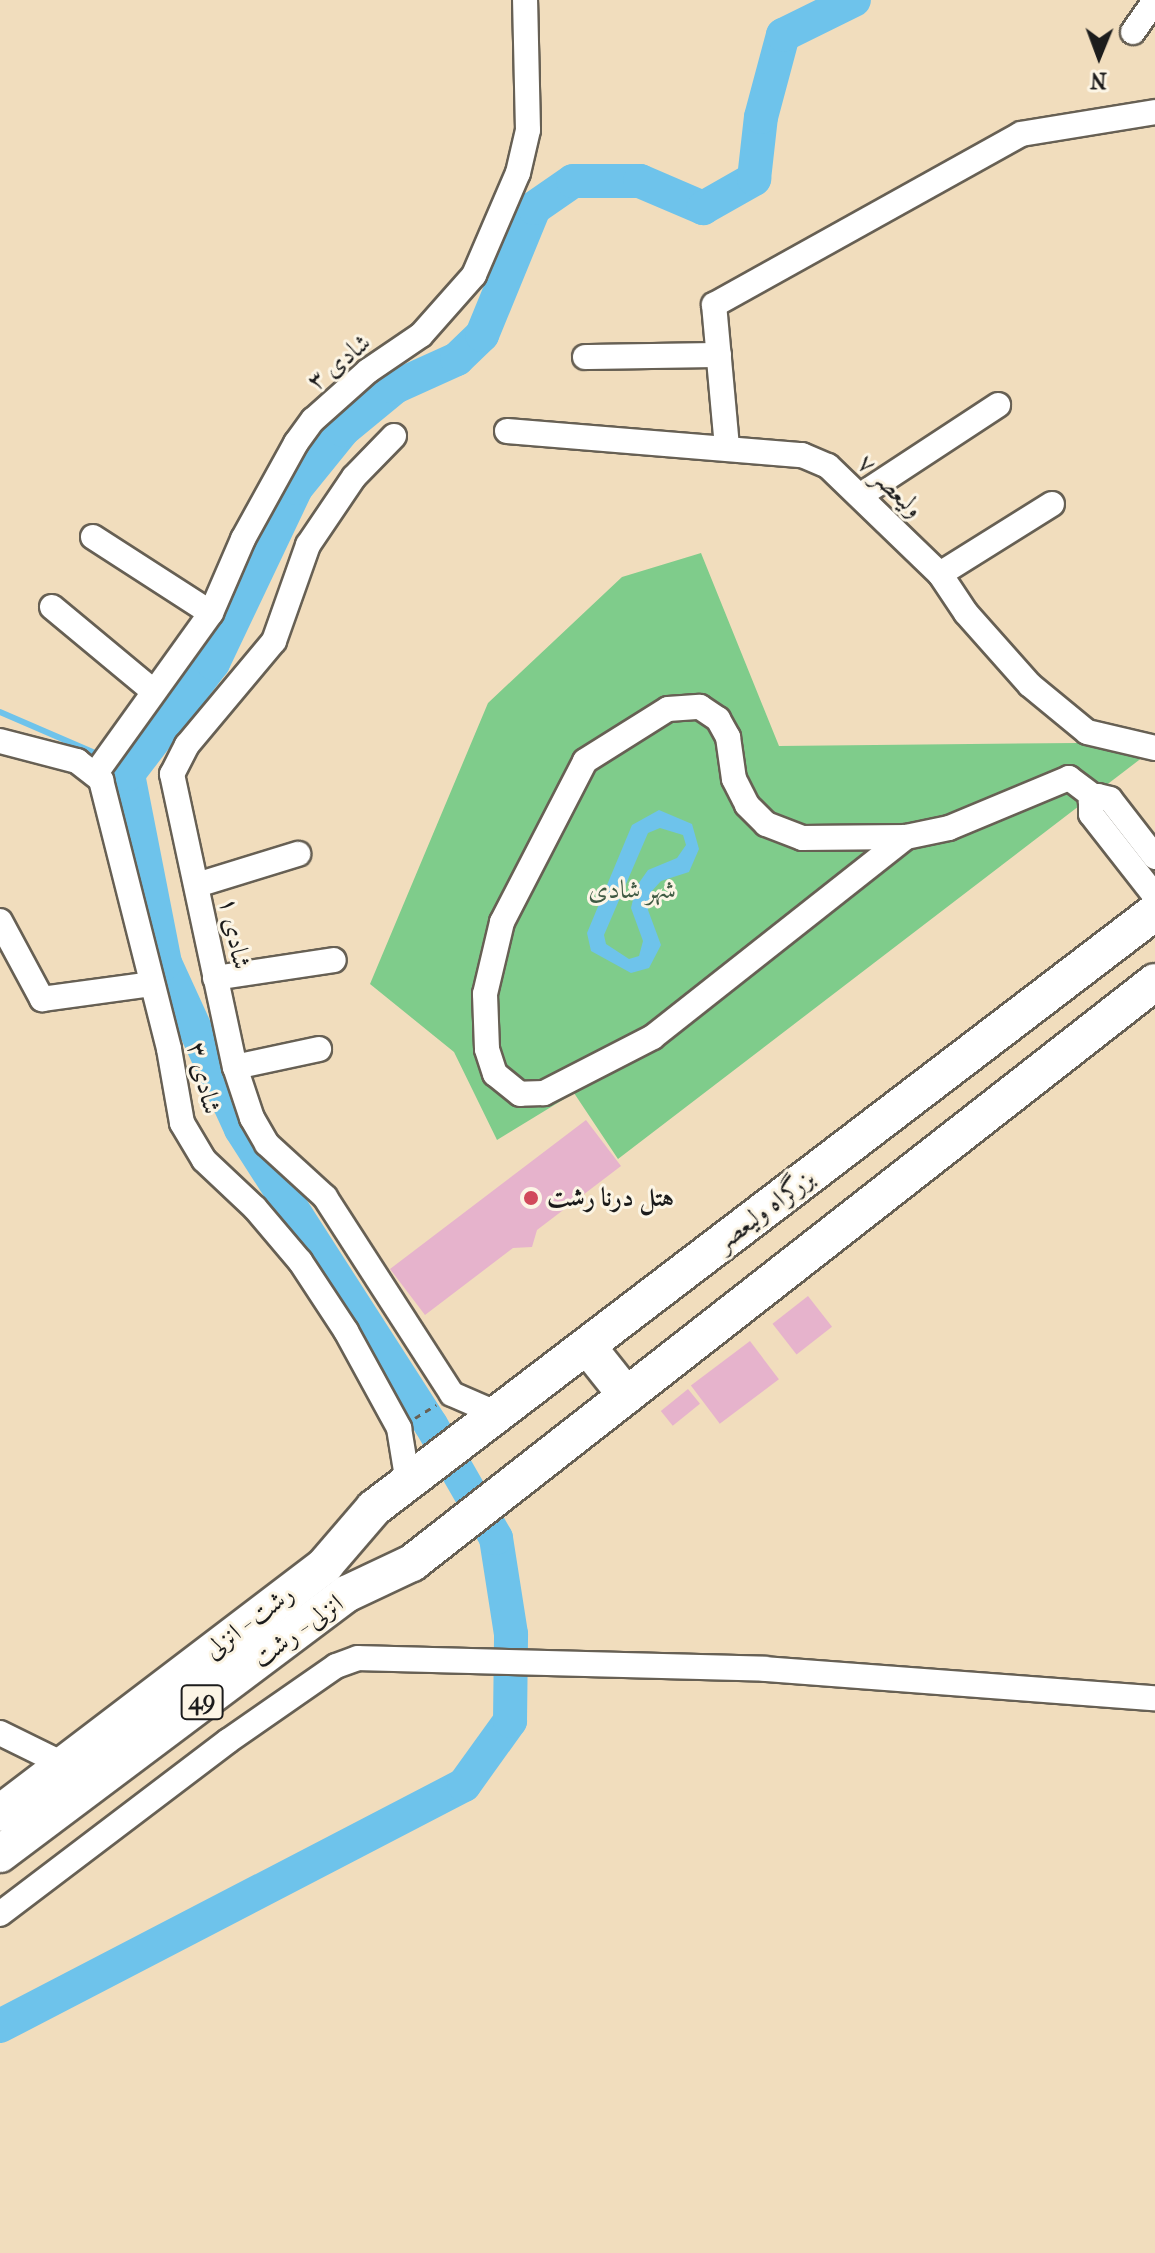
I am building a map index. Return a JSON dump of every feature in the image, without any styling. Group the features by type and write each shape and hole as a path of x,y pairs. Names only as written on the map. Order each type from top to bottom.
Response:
{"highway":[{"name":"بزرگراه ولیعصر","path":"374,1508 587,1346 1153,892"},
{"path":"587,1346 626,1395 1155,982"},
{"name":"انزلی - رشت","path":"0,1854 346,1594 412,1563 626,1395"},
{"name":"رشت - انزلی","path":"0,1813 61,1763 325,1565 374,1508"}],"street":[{"name":"شادی ۳","path":"411,1480 399,1428 346,1331 300,1261 255,1208 204,1160 182,1123 151,984 96,773 153,691 182,658 211,613 243,539 304,431 368,371 444,313 491,243 518,173 528,130 525,0"},
{"path":"1133,32 1155,0"},
{"path":"727,447 714,305 1021,134 1155,112"},
{"path":"585,357 719,355"},
{"path":"861,495 998,405"},
{"name":"ولیعصر ۷","path":"507,431 802,455 828,466 940,574 966,613 1030,685 1087,732 1155,748"},
{"name":"شادی ۱","path":"394,436 354,477 308,545 274,641 187,745 172,774 235,1067 252,1118 267,1144 325,1197 452,1394"},
{"path":"940,574 1052,504"},
{"path":"93,537 211,613"},
{"path":"52,607 153,691"},
{"path":"906,837 653,1037 544,1093 520,1094 495,1074 485,1011 495,941 570,786 597,749 668,709 700,707 724,727 739,793 766,824 802,838 906,837 949,828 1069,778 1094,797 1110,799 1155,857"},
{"path":"0,741 49,751 96,773"},
{"path":"1094,797 1091,814 1153,892"},
{"path":"197,885 298,854"},
{"path":"0,921 42,999 151,984"},
{"path":"215,978 334,960"},
{"path":"235,1067 319,1049"},
{"path":"452,1394 493,1418"},
{"path":"0,1914 336,1666 382,1656 478,1663 553,1662 765,1669 1155,1698"},
{"path":"0,1733 61,1763"}],"path":[{"path":"399,1428 452,1394"}],"green space":[{"name":"شهر شادی","path":"701,553 779,746 1078,743 1143,757 618,1159 574,1093 497,1140 454,1052 370,984 488,703 622,577"}],"water":[{"path":"659,810 692,824 699,849 689,872 661,881 651,892 648,910 661,945 649,968 631,973 591,951 587,933 632,825","holes":["660,828 683,835 686,845 677,858 648,870 636,887 631,908 643,941 639,956 629,959 606,944 604,935 648,833"]}],"building":[{"name":"هتل درنا رشت","path":"586,1120 621,1166 537,1230 532,1247 513,1248 425,1315 390,1269"},
{"path":"808,1296 832,1327 797,1354 773,1324"},
{"path":"750,1341 779,1379 720,1424 691,1386"},
{"path":"688,1389 700,1404 673,1426 661,1411"}],"waterway":[{"path":"0,2026 464,1785 510,1721 511,1634 496,1538 431,1425 241,1129 165,963 128,774 213,663 296,488 343,430 395,387 457,359 482,335 534,208 573,181 640,181 703,208 754,179 761,117 783,35 854,0"},
{"path":"0,712 102,756"},
{"path":"111,762 128,774"}],"place":[{"name":"هتل درنا رشت","path":"531,1198"}]}
